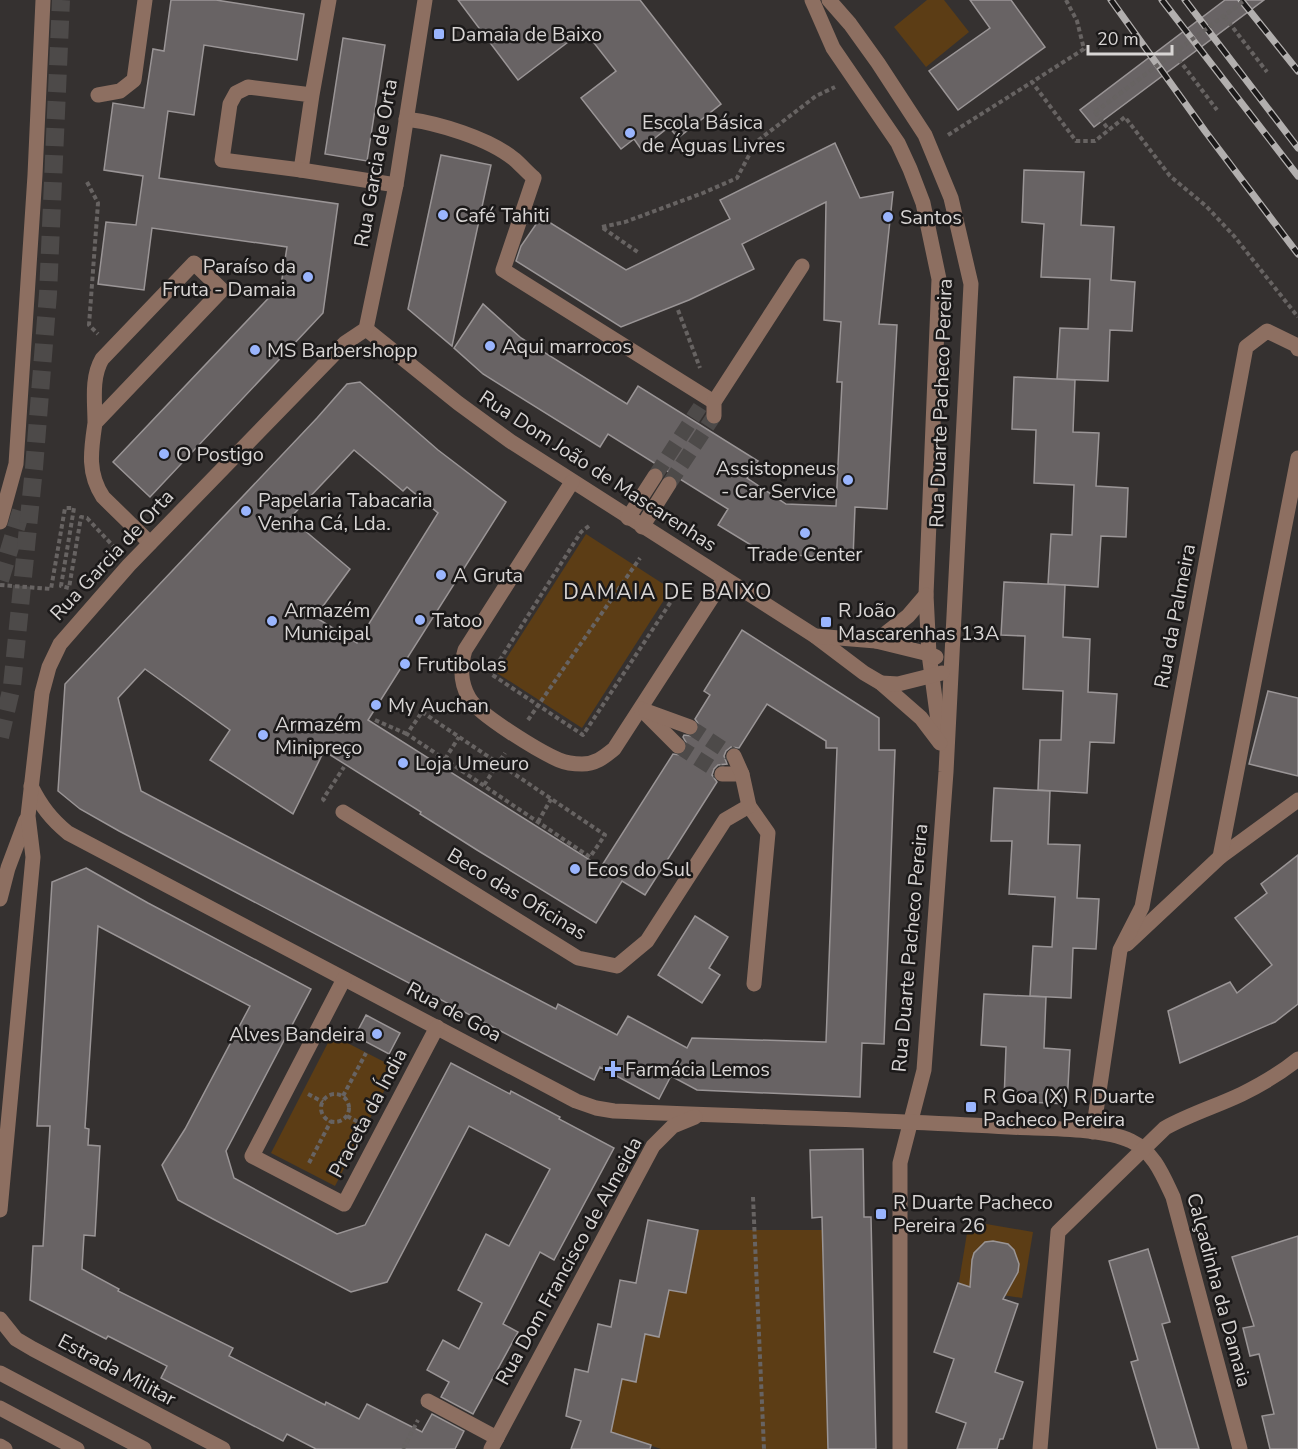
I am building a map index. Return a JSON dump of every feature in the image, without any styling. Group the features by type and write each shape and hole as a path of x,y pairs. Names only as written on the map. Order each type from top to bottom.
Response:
{"street":[{"path":"0,522 16,464 35,175 43,0"},
{"path":"98,95 120,91 134,80 145,0"},
{"path":"301,170 329,0"},
{"name":"Rua Garcia de Orta","path":"0,1210 33,857 28,816 42,693 49,666 68,633 129,565 345,343 366,329 396,185 424,0"},
{"name":"Rua Duarte Pacheco Pereira","path":"812,0 833,48 898,143 923,203 939,279 926,595 929,654 946,772"},
{"name":"Rua Duarte Pacheco Pereira","path":"829,0 850,24 878,63 925,135 951,198 971,284 946,772 924,1070 900,1163 900,1449"},
{"path":"312,95 248,87 236,93 230,104 222,160 396,185"},
{"path":"406,119 439,125 492,146 513,158 534,178 503,270 709,409 802,266"},
{"path":"95,423 222,290 194,263 112,349 97,369 95,423 90,461 97,488 102,497 150,543"},
{"name":"Rua Dom João de Mascarenhas","path":"366,329 458,404 510,441 815,636 881,683 921,718 941,745"},
{"name":"Rua da Palmeira","path":"1093,1132 1120,950 1142,907 1246,347 1267,331 1296,345 1298,349"},
{"path":"1220,857 1298,458"},
{"path":"628,518 655,476"},
{"path":"572,482 465,650 460,665 463,684 470,700 481,712 518,736 562,761 582,764 599,761 614,749 724,579"},
{"path":"642,527 669,484"},
{"path":"876,641 908,616 926,595"},
{"name":"Rua Dom João de Mascarenhas","path":"815,636 876,641 929,654 950,669"},
{"path":"881,683 898,684 950,669"},
{"path":"641,709 690,727"},
{"path":"641,709 678,746"},
{"path":"734,756 742,774 748,806 768,832 754,984"},
{"path":"722,774 742,774"},
{"name":"Rua de Goa","path":"31,786 40,805 52,820 68,833 576,1101 596,1108 614,1111 910,1122 1093,1132 1129,1140 1143,1148"},
{"path":"1120,950 1220,857 1298,800"},
{"name":"Beco das Oficinas","path":"343,812 578,958 617,966 646,941 725,820 748,806"},
{"path":"0,899 8,868 28,816"},
{"name":"Praceta da Índia","path":"345,979 252,1156 299,1181 344,1204 437,1027"},
{"path":"1040,1449 1058,1232 1165,1128 1241,1095 1280,1073 1298,1059"},
{"name":"Rua Dom Francisco de Almeida","path":"499,1440 653,1146 674,1126 687,1119 704,1115"},
{"name":"Calçadinha da Damaia","path":"1143,1148 1157,1165 1173,1197 1240,1449"},
{"name":"Estrada Militar","path":"0,1319 16,1339 33,1349 223,1449"},
{"path":"0,1373 144,1449"},
{"path":"428,1401 499,1440"},
{"path":"0,1408 77,1449"},
{"path":"0,1446 5,1449"}],"path":[{"path":"930,146 1083,49 1077,21 1066,0"},
{"path":"1109,130 1095,112 1245,0"},
{"path":"1224,16 1267,72"},
{"path":"1174,53 1217,110"},
{"path":"639,253 602,227 625,222 737,178 756,142 816,96 854,79"},
{"path":"1032,82 1076,141 1095,141 1125,117 1170,176 1206,206 1234,236 1298,317"},
{"path":"87,182 98,203 89,325 112,349"},
{"path":"678,310 709,409"},
{"path":"0,585 51,590 65,508 74,508 61,586 69,588 81,517 87,518 129,565"},
{"path":"589,525 581,532 491,674 583,735 682,585"},
{"path":"518,736 640,558"},
{"path":"375,720 407,734 590,857 604,835 422,712 407,734"},
{"path":"445,759 459,737"},
{"path":"484,786 498,763"},
{"path":"538,822 551,799"},
{"path":"343,1096 366,1053"},
{"path":"303,1091 323,1102"},
{"path":"334,1094 343,1096 348,1103 347,1116 340,1121 327,1119 322,1111 323,1102 334,1094"},
{"path":"347,1116 366,1126"},
{"path":"299,1181 331,1121"},
{"path":"753,1197 764,1449"},
{"path":"403,1449 428,1401"}],"shaded area":[{"path":"927,0 944,0 969,32 926,67 894,27"},
{"path":"586,534 671,589 582,728 497,673"},
{"path":"332,1035 396,1068 335,1186 271,1153"},
{"path":"969,1221 1033,1232 1022,1298 958,1288"},
{"path":"698,1230 822,1230 828,1449 661,1449 611,1432 622,1379 636,1381 645,1334 659,1337 669,1290 686,1293"}],"building":[{"path":"171,0 216,0 304,14 297,60 204,45 194,115 168,111 159,178 338,204 323,313 150,497 113,462 281,285 287,247 152,228 144,290 98,284 106,222 136,225 143,176 104,170 113,103 144,108 153,49 164,51"},
{"path":"458,0 640,0 721,104 678,138 669,127 641,149 634,139 621,149 581,98 616,71 584,30 518,80"},
{"path":"970,0 1011,0 1045,47 958,110 929,71 990,28"},
{"path":"1225,0 1264,0 1094,127 1080,110"},
{"path":"343,38 385,45 367,161 325,154"},
{"path":"835,143 860,198 893,192 879,324 897,325 887,509 855,507 853,559 764,553 718,525 728,509 608,434 600,447 483,374 454,348 483,304 521,338 627,404 638,386 758,461 747,478 786,504 836,506 842,382 837,382 841,322 824,320 826,202 742,244 754,269 689,300 621,327 516,261 521,246 541,217 626,270 730,219 720,200"},
{"path":"441,155 491,165 452,346 408,309"},
{"path":"1024,170 1084,172 1081,225 1114,227 1111,280 1135,282 1132,331 1110,330 1108,381 1057,379 1060,328 1088,329 1090,279 1041,277 1044,224 1022,222"},
{"path":"1014,377 1075,380 1073,432 1099,433 1096,486 1128,488 1126,537 1101,536 1098,587 1048,584 1051,534 1072,535 1074,485 1034,483 1036,430 1012,429"},
{"path":"360,382 438,450 506,502 368,720 601,867 673,754 680,755 685,752 687,744 684,735 692,736 699,731 699,725 695,719 710,695 704,691 742,630 879,718 879,750 895,750 884,1044 862,1043 860,1097 697,1090 671,1076 659,1099 600,1067 594,1080 119,831 80,809 58,791 65,684 347,384","holes":["354,450 403,491 407,487 438,513 357,643 315,617 350,569 290,518","145,669 230,730 210,760 293,814 324,751 421,812 420,814 596,923 622,881 645,895 717,782 712,775 714,769 718,765 727,764 724,756 726,751 731,747 739,748 767,704 826,741 826,748 837,748 826,1042 692,1038 687,1048 628,1016 617,1035 558,1004 556,1009 141,791 118,698"]},
{"path":"1004,582 1065,585 1063,637 1090,639 1088,692 1117,694 1114,743 1090,742 1087,793 1038,790 1040,740 1061,740 1063,691 1023,689 1025,636 1001,635"},
{"path":"1268,691 1298,698 1298,776 1249,764"},
{"path":"994,788 1050,791 1048,844 1080,845 1077,898 1099,899 1096,949 1073,948 1071,998 1030,996 1033,946 1052,947 1055,897 1009,894 1012,841 991,841"},
{"path":"1298,855 1298,1004 1275,1022 1180,1063 1168,1011 1230,982 1237,993 1272,965 1235,918 1267,893 1261,884"},
{"path":"86,868 311,989 226,1151 234,1178 337,1234 365,1225 451,1063 510,1094 511,1091 614,1148 554,1260 540,1252 503,1324 518,1332 473,1414 441,1397 449,1382 427,1370 443,1340 459,1349 482,1303 458,1290 486,1234 509,1246 550,1169 469,1126 387,1282 351,1292 213,1219 178,1200 162,1165 185,1129 250,1006 98,926 85,1128 89,1129 88,1145 100,1146 95,1236 84,1235 82,1269 119,1289 118,1291 233,1348 229,1356 325,1405 326,1402 359,1419 367,1404 422,1432 432,1414 464,1431 455,1449 316,1449 287,1434 283,1441 161,1378 167,1366 108,1336 106,1339 30,1300 33,1246 43,1246 50,1126 37,1126 52,882"},
{"path":"695,916 728,937 709,968 720,975 702,1003 658,975"},
{"path":"984,994 1046,997 1044,1048 1070,1050 1067,1104 1004,1101 1006,1047 981,1045"},
{"path":"366,1015 400,1033 389,1054 355,1036"},
{"path":"863,1149 864,1217 871,1217 876,1449 828,1449 822,1217 812,1218 810,1150"},
{"path":"648,1220 698,1230 686,1293 669,1290 659,1337 645,1334 636,1382 622,1379 611,1432 651,1445 650,1449 571,1449 581,1421 566,1416 575,1369 588,1372 598,1324 611,1327 620,1280 636,1283"},
{"path":"1298,1236 1298,1449 1270,1449 1262,1416 1274,1414 1259,1354 1250,1356 1243,1328 1254,1326 1232,1257"},
{"path":"985,1242 1008,1244 1014,1250 1019,1264 1018,1272 1003,1299 1018,1304 995,1372 1023,1382 1003,1439 1000,1439 997,1449 957,1449 966,1423 936,1412 954,1359 934,1352 958,1283 970,1287 974,1253"},
{"path":"1148,1249 1170,1322 1162,1324 1199,1449 1157,1449 1131,1362 1138,1360 1109,1261"}],"tunnel":[{"path":"0,737 12,686 34,468 48,294 61,0"},
{"path":"655,476 700,407"},
{"path":"669,484 714,416"},
{"path":"0,580 22,508"},
{"path":"690,727 734,756"},
{"path":"678,746 722,774"}],"railway":[{"path":"1111,0 1205,131 1298,254"},
{"path":"1162,0 1298,176"},
{"path":"1185,0 1298,148"},
{"path":"1241,0 1298,71"}],"place":[{"name":"Damaia de Baixo","path":"439,34"},
{"name":"Escola Básica de Águas Livres","path":"630,133"},
{"name":"Café Tahiti","path":"443,215"},
{"name":"Santos","path":"888,217"},
{"name":"Paraíso da Fruta - Damaia","path":"308,277"},
{"name":"Aqui marrocos","path":"490,346"},
{"name":"MS Barbershopp","path":"255,350"},
{"name":"O Postigo","path":"164,454"},
{"name":"Assistopneus - Car Service","path":"848,480"},
{"name":"Papelaria Tabacaria Venha Cá, Lda.","path":"246,511"},
{"name":"Trade Center","path":"805,533"},
{"name":"A Gruta","path":"441,575"},
{"name":"Tatoo","path":"420,620"},
{"name":"Armazém Municipal","path":"272,621"},
{"name":"R João Mascarenhas 13A","path":"826,622"},
{"name":"Frutibolas","path":"405,664"},
{"name":"My Auchan","path":"376,705"},
{"name":"Armazém Minipreço","path":"263,735"},
{"name":"Loja Umeuro","path":"403,763"},
{"name":"Ecos do Sul","path":"575,869"},
{"name":"Alves Bandeira","path":"377,1034"},
{"name":"Farmácia Lemos","path":"613,1069"},
{"name":"R Goa (X) R Duarte Pacheco Pereira","path":"971,1107"},
{"name":"R Duarte Pacheco Pereira 26","path":"881,1214"}],"district":[{"name":"DAMAIA DE BAIXO","path":"668,592"}]}
